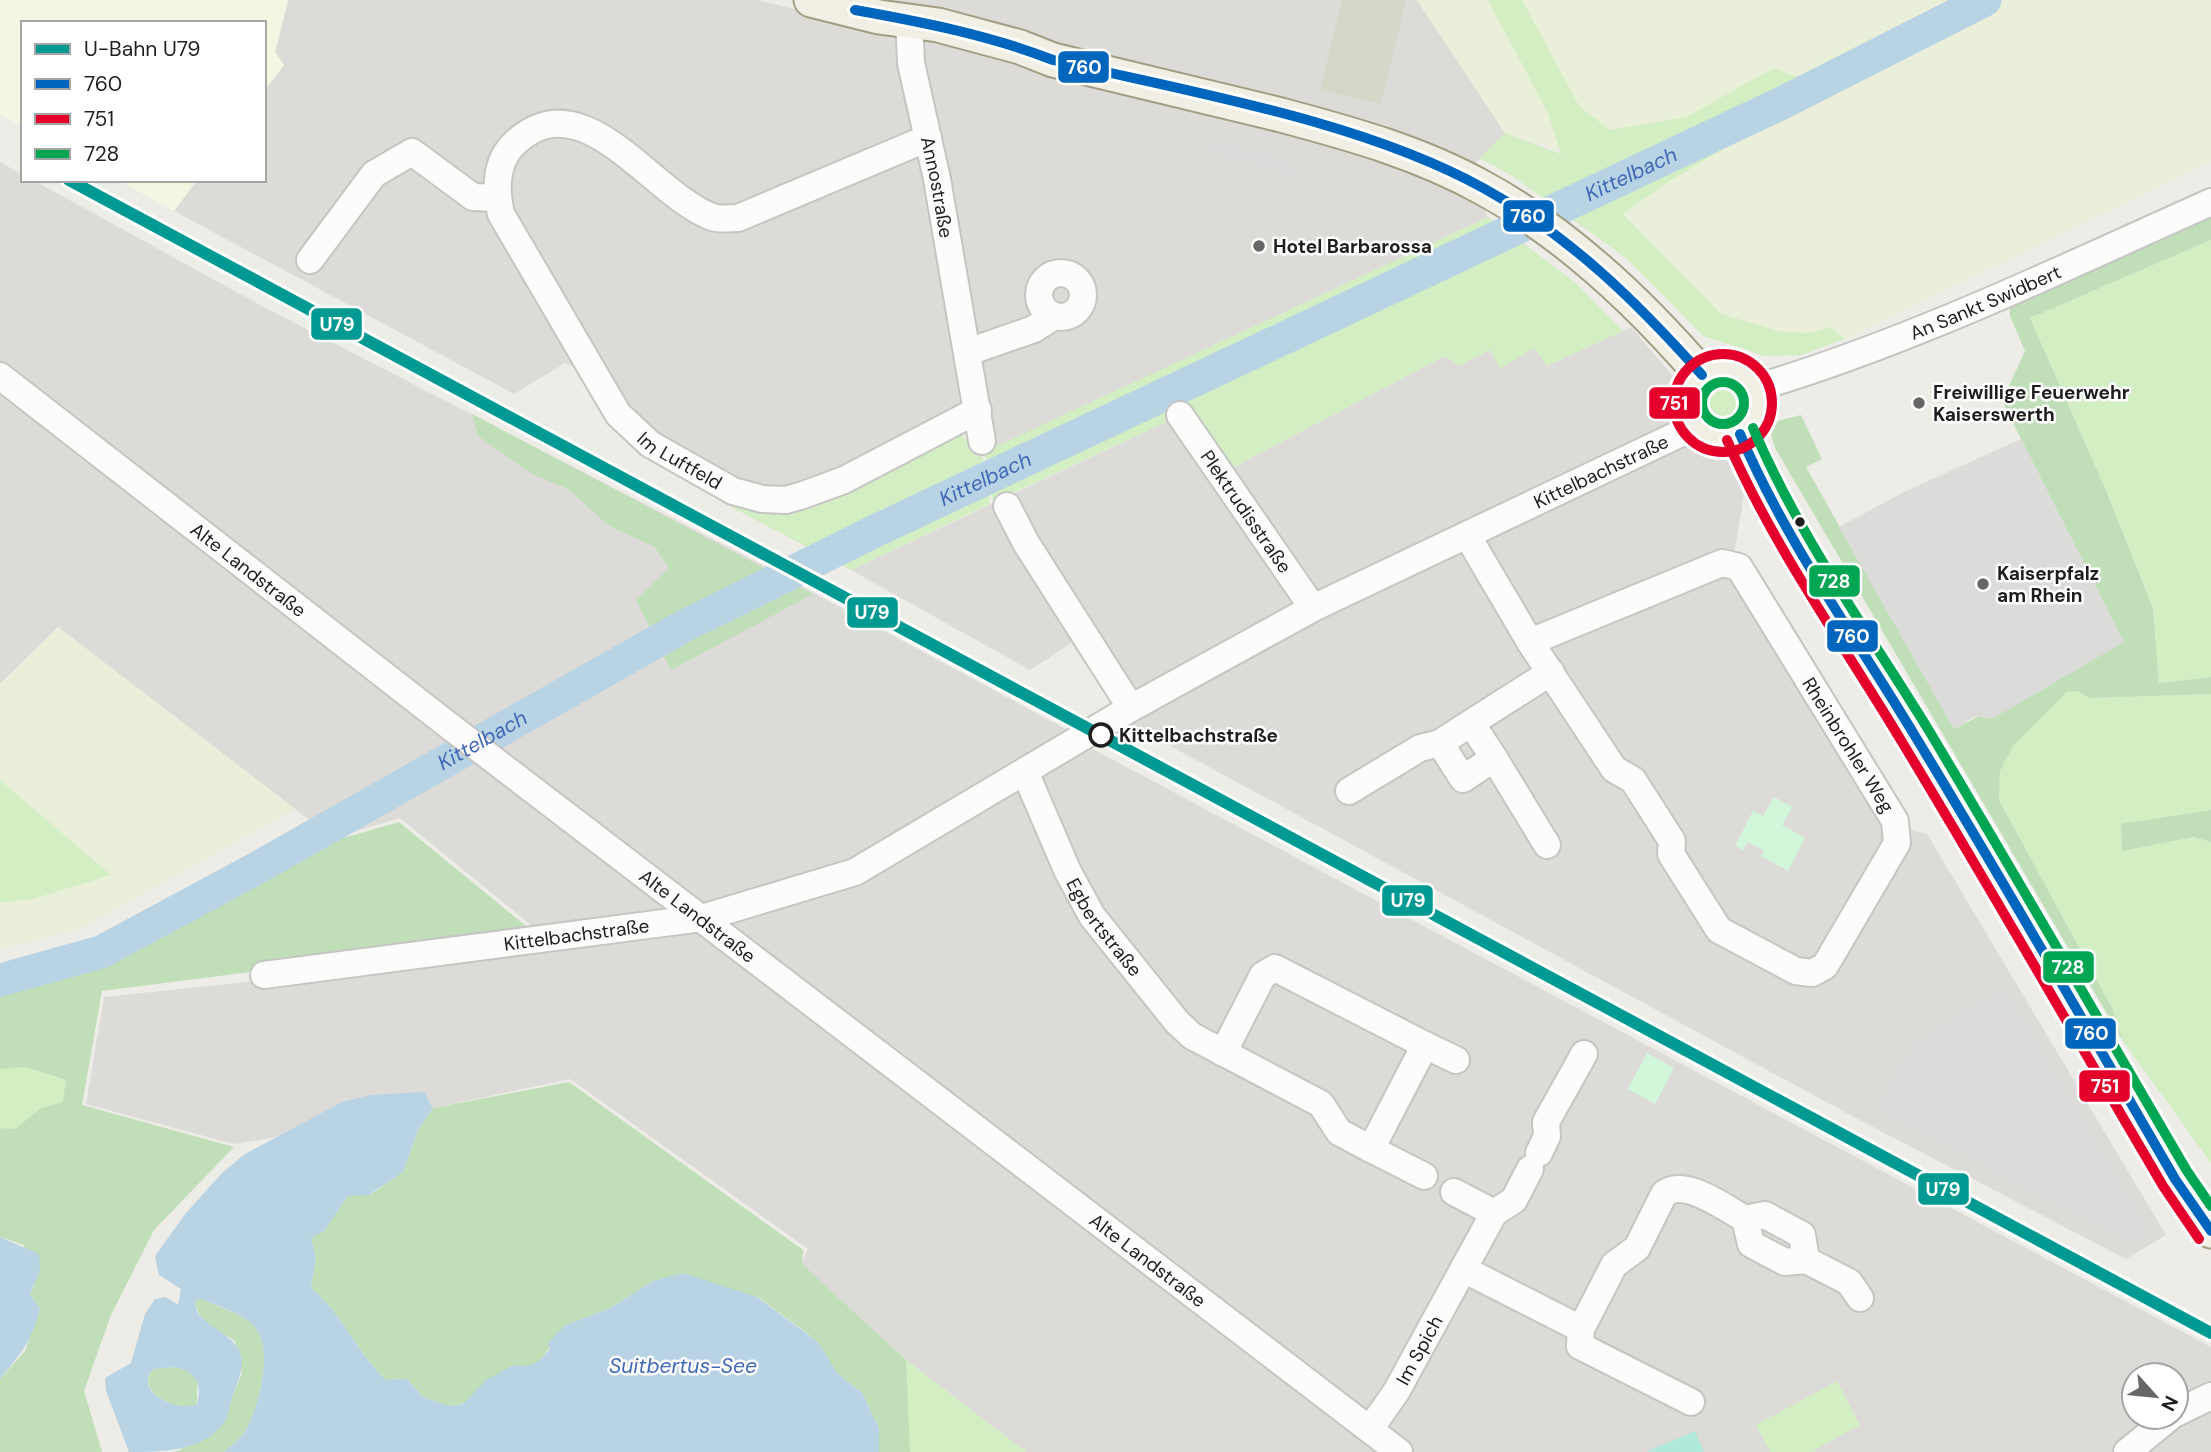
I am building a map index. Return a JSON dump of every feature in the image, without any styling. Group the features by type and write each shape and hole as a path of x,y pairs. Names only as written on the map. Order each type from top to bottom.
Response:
{"main road":[{"path":"811,0 855,5 938,25 1020,47 1053,60 1366,138 1436,164 1512,204 1570,245 1616,286 1702,375"},
{"path":"1713,369 1739,371 1756,388 1756,413 1740,434 1718,438 1707,435 1696,426 1689,413 1689,398 1694,385 1702,375 1713,369"},
{"path":"1740,434 1765,492 1808,568 1865,653 2175,1179 2211,1231"}],"street":[{"name":"Annostraße","path":"909,20 911,63 928,138 982,441"},
{"name":"Im Luftfeld","path":"928,138 738,218 715,218 695,209 590,130 568,121 548,123 527,131 510,147 496,181 498,198 501,214 618,415 650,444 733,491 762,499 786,500 822,489 978,410"},
{"path":"310,260 374,174 412,152 472,197 498,198"},
{"name":"An Sankt Swidbert","path":"1756,388 1831,366 1919,331 2211,202"},
{"path":"968,352 1034,329 1054,316"},
{"name":"Alte Landstraße","path":"0,376 452,728 1399,1452"},
{"name":"Plektrudisstraße","path":"1180,415 1313,608"},
{"name":"Kittelbachstraße","path":"264,975 702,918 855,872 1131,708 1313,608 1696,426"},
{"path":"1007,506 1026,543 1131,708"},
{"name":"Rheinbrohler Weg","path":"1467,535 1530,642 1614,769 1633,780 1653,810 1672,841 1671,854 1719,930 1796,971 1812,973 1825,966 1897,843 1898,833 1895,821 1739,567 1722,563 1530,642"},
{"path":"1349,791 1420,748 1440,743 1551,672"},
{"path":"1471,723 1547,845"},
{"path":"1440,743 1463,779 1494,758"},
{"name":"Egbertstraße","path":"1025,772 1068,872 1092,916 1177,1022 1192,1036 1321,1104 1339,1132 1423,1176"},
{"path":"1223,1053 1264,975 1275,968 1456,1060"},
{"path":"1371,1149 1425,1045"},
{"name":"Im Spich","path":"1370,1429 1396,1392 1494,1213 1514,1200 1548,1136 1546,1122 1584,1054"},
{"path":"1691,1402 1580,1346 1581,1329 1614,1265 1637,1248 1664,1194 1670,1189 1685,1188 1745,1219 1751,1244 1785,1262 1806,1260 1849,1282 1860,1298"},
{"path":"1454,1192 1494,1213"},
{"path":"1465,1270 1581,1329"},
{"path":"2190,1406 2211,1396"},
{"path":"2127,1452 2153,1431"}],"shaded area":[{"path":"0,0 288,0 275,52 284,65 266,88 266,21 21,21 21,126 0,114"},
{"path":"288,0 758,0 865,27 933,34 1392,161 1479,199 1488,217 991,450 975,410 837,481 761,497 651,443 600,382 565,363 514,394 174,211 196,182 266,182 266,88 284,65 275,52"},
{"path":"875,0 1417,0 1505,133 1468,171"},
{"path":"1342,0 1406,0 1381,104 1320,90"},
{"path":"1417,0 2211,0 2211,161 1845,339 1830,327 1811,333 1782,332 1721,314 1623,214 1667,181 1505,133"},
{"name":"Hotel Barbarossa","path":"1211,137 1291,158 1298,180 1206,153"},
{"path":"0,162 21,174 21,182 37,182 260,305 749,558 1071,732 851,862 704,910 0,364"},
{"path":"122,182 196,182 174,211"},
{"path":"1523,315 1547,366 1631,327 1680,384 1677,409 1668,428 1473,517 1310,603 1133,704 1085,634 1030,670 851,570 1179,416 1228,470"},
{"path":"0,391 678,916 543,935 400,818 333,838 58,627 0,684"},
{"path":"1697,437 1729,455 1744,495 1733,561 1894,826 1927,834 2166,1235 2126,1259 1852,1116 1128,723 1320,614"},
{"name":"Kaiserpfalz am Rhein","path":"2021,439 2124,642 1992,719 1976,716 1954,729 1839,527 1906,491"},
{"path":"58,627 295,809 81,928 0,949 0,903 33,899 110,875 0,780 0,684"},
{"path":"1089,747 2211,1347 2211,1452 1026,1452 906,1360 801,1264 808,1249 570,1079 433,1108 424,1092 342,1102 283,1136 234,1144 86,1104 104,997 303,976 737,920"},
{"path":"2004,982 2154,1233 2130,1246 1872,1111 1910,1043"}],"green space":[{"path":"1488,0 1522,0 1579,106 1610,130 1686,117 1774,68 1806,81 1770,121 1668,182 1623,214 1721,314 1782,332 1811,333 1830,327 1845,339 1801,355 1765,356 1703,336 1626,258 1511,175 1479,158 1505,133 1561,154 1548,113"},
{"path":"2211,214 2211,240 2030,318 2105,488 2153,608 2159,683 2211,677 2211,694 2090,698 2077,691 2067,692 2013,746 2000,771 1999,800 2113,1010 2123,1041 1775,448 1771,434 1777,421 1801,415 1822,459 1806,467 1954,729 2123,642 2002,401 2025,351 2010,316 2010,304"},
{"path":"1488,217 1576,283 1623,331 1547,366 1534,348 1500,369 1490,350 1459,366 1445,356 1228,470 1186,413 993,502 984,452"},
{"path":"2211,240 2211,677 2159,683 2153,607 2105,488 2030,318"},
{"path":"1724,378 1741,385 1748,402 1741,419 1724,426 1707,419 1700,402 1707,385"},
{"path":"472,414 813,594 671,670 636,600 669,568 655,547 609,526 568,489 532,474 478,436"},
{"path":"957,431 982,454 990,504 851,570 731,507 812,508 926,452 928,445"},
{"path":"2077,691 2090,698 2211,694 2211,810 2121,825 2122,851 2194,837 2211,842 2211,1163 2123,1041 2113,1010 1999,800 2000,771 2013,746 2067,692"},
{"path":"0,780 111,875 33,899 0,903"},
{"path":"1774,797 1792,807 1782,825 1805,838 1788,871 1761,856 1764,851 1748,842 1743,850 1735,846 1753,811 1763,816"},
{"path":"2211,810 2211,842 2194,837 2122,851 2121,824"},
{"path":"399,822 537,935 102,991 82,1105 234,1147 154,1230 111,1315 84,1391 102,1452 0,1452 0,1379 25,1351 40,1309 30,1294 34,1286 24,1245 0,1237 0,1128 15,1129 41,1108 63,1102 66,1080 26,1067 0,1069 0,987 99,959 324,838 333,841"},
{"path":"1647,1053 1674,1068 1655,1104 1628,1089"},
{"path":"26,1067 66,1080 64,1102 41,1108 15,1129 0,1128 0,1069"},
{"path":"569,1082 803,1250 802,1264 906,1360 910,1452 879,1452 879,1428 862,1393 837,1373 812,1337 758,1297 653,1281 610,1308 564,1326 539,1363 487,1380 463,1404 449,1406 423,1397 407,1379 386,1380 366,1358 332,1309 311,1288 316,1258 310,1238 324,1231 348,1195 370,1195 403,1172 418,1130 433,1108"},
{"path":"202,1299 237,1314 254,1326 263,1347 261,1388 247,1428 224,1452 173,1452 180,1450 227,1410 242,1373 235,1341 209,1324 199,1313 196,1300"},
{"path":"906,1360 1026,1452 907,1452"},
{"path":"187,1368 197,1378 197,1404 180,1406 170,1403 161,1399 149,1386 148,1378 153,1369"},
{"path":"1837,1381 1860,1425 1811,1452 1770,1452 1756,1425"},
{"path":"1695,1431 1704,1452 1646,1452"}],"water":[{"name":"Suitbertus-See","path":"424,1092 433,1108 418,1130 403,1172 369,1195 348,1196 324,1231 311,1238 316,1258 311,1288 332,1309 366,1358 386,1380 407,1379 423,1397 449,1406 463,1404 486,1380 514,1365 525,1366 539,1361 550,1349 548,1343 564,1326 610,1308 653,1281 683,1273 757,1297 818,1342 837,1373 862,1393 879,1428 879,1452 224,1452 244,1432 253,1414 261,1388 263,1347 260,1336 249,1321 201,1299 196,1300 200,1315 231,1340 241,1355 241,1371 226,1420 215,1433 193,1445 155,1452 129,1452 106,1391 105,1378 131,1363 145,1314 155,1299 166,1297 178,1305 181,1289 159,1275 155,1256 186,1213 222,1173 245,1154 342,1102 371,1095","holes":["179,1368 195,1378 199,1389 197,1404 180,1406 170,1403 153,1393 149,1386 148,1378 153,1369"]},
{"path":"0,1237 39,1254 40,1271 30,1294 40,1309 25,1347 0,1379"}],"pier":[{"path":"804,554 825,566 796,579 775,568"}],"waterway":[{"name":"Kittelbach","path":"0,980 101,952 257,868 684,626 871,533 1782,103 1985,0"}],"metro line":[{"name":"U79","path":"73,182 2211,1333"}],"transit line":[{"name":"760","path":"855,10 955,30 1053,60 1275,111 1331,127 1437,165 1516,208 1574,250 1628,297 1702,375"},
{"name":"751","path":"1723,354 1750,362 1764,376 1772,403 1764,430 1750,444 1723,452 1696,444 1682,430 1674,403 1682,376 1696,362 1723,354"},
{"name":"728","path":"1723,382 1738,388 1744,403 1738,418 1723,424 1708,418 1702,403 1708,388 1723,382"},
{"name":"728","path":"1753,428 1771,468 1813,545 1928,729 2187,1171 2211,1206"},
{"name":"760","path":"1740,434 1758,474 1800,551 1948,791 2175,1179 2211,1231"},
{"name":"751","path":"1727,440 1787,557 1935,797 2163,1186 2199,1239"}],"place":[{"name":"Hotel Barbarossa","path":"1259,246"},
{"name":"Freiwillige Feuerwehr Kaiserswerth","path":"1919,403"},
{"name":"Kaiserpfalz am Rhein","path":"1983,584"},
{"name":"Kittelbachstraße","path":"1101,735"}]}
